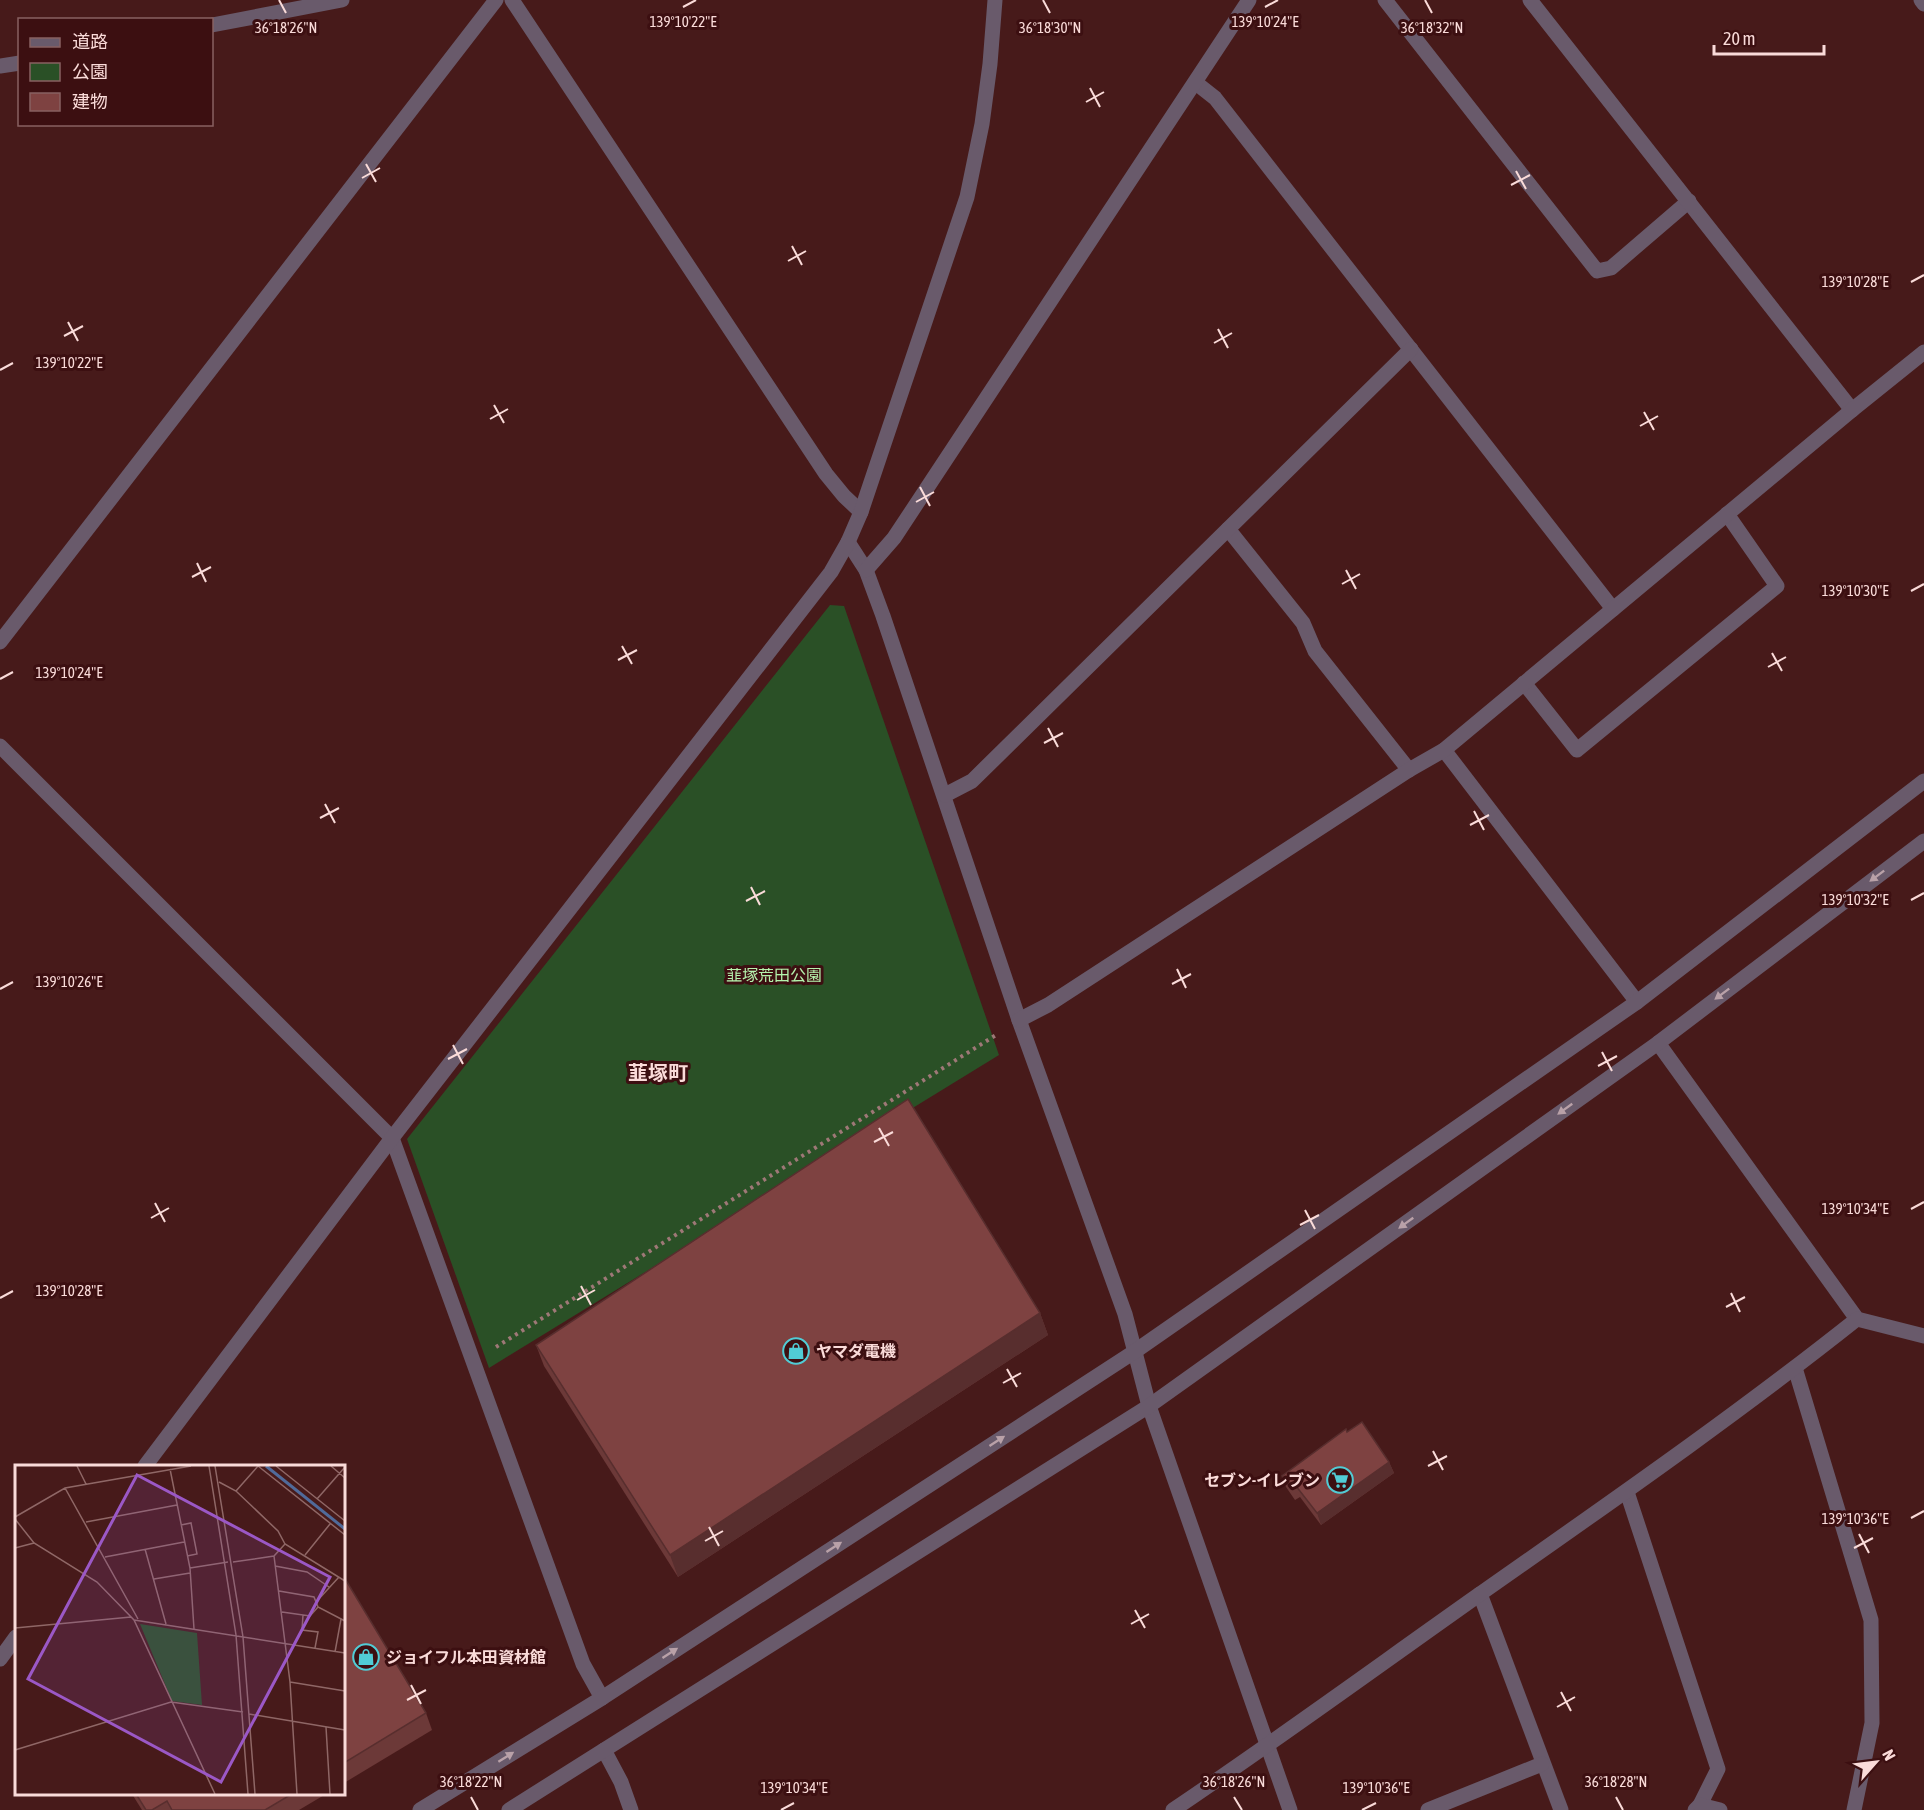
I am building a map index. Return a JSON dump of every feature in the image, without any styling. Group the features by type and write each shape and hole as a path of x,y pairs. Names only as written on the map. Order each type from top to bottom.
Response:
{"street":[{"path":"213,25 342,0"},
{"path":"0,642 496,0"},
{"path":"512,0 826,474 861,512"},
{"path":"146,1465 392,1138 831,572 861,512 967,197 982,124 995,0"},
{"path":"867,570 894,538 1249,0"},
{"path":"1385,0 1598,271 1611,268 1689,201"},
{"path":"1530,0 1852,410"},
{"path":"1921,0 1924,4"},
{"path":"0,66 18,63"},
{"path":"1196,83 1215,98 1613,609"},
{"path":"945,795 972,781 1411,349"},
{"path":"1020,1020 1058,998 1409,770 1444,750 1924,352"},
{"path":"1524,683 1577,750 1777,586 1727,514"},
{"path":"1228,529 1303,623 1315,651 1409,770"},
{"path":"848,542 867,570 1020,1020 1125,1314 1149,1406 1290,1810"},
{"path":"0,747 392,1138 583,1664 602,1698"},
{"path":"1444,750 1637,1002"},
{"path":"420,1810 602,1698 1134,1352 1637,1002 1924,781"},
{"path":"509,1810 1149,1406 1658,1043 1924,841"},
{"path":"1658,1043 1857,1319 1924,1336"},
{"path":"1173,1810 1627,1492 1795,1368 1857,1319"},
{"path":"1795,1368 1871,1620 1872,1724 1854,1810"},
{"path":"1627,1492 1718,1769 1698,1807 1720,1810"},
{"path":"1480,1594 1561,1810"},
{"path":"0,1659 15,1638"},
{"path":"604,1750 621,1782 631,1810"},
{"path":"1428,1810 1542,1764"}],"path":[{"path":"496,1347 1020,1020"}],"green space":[{"name":"韮塚荒田公園","path":"830,605 844,606 999,1055 489,1368 407,1139"}],"building":[{"name":"ヤマダ電機","path":"908,1099 1040,1313 670,1555 536,1345"},
{"name":"セブン-イレブン","path":"1362,1422 1389,1462 1317,1513 1296,1486 1291,1489 1282,1476 1346,1429 1347,1432"},
{"name":"ジョイフル本田資材館","path":"345,1579 426,1713 345,1762"},
{"path":"137,1795 290,1795 265,1810 172,1810 167,1801 152,1810 146,1810"}],"place":[{"name":"ヤマダ電機","path":"796,1351"},
{"name":"セブン-イレブン","path":"1340,1480"},
{"name":"ジョイフル本田資材館","path":"366,1657"}],"district":[{"name":"韮塚町","path":"658,1073"}]}
